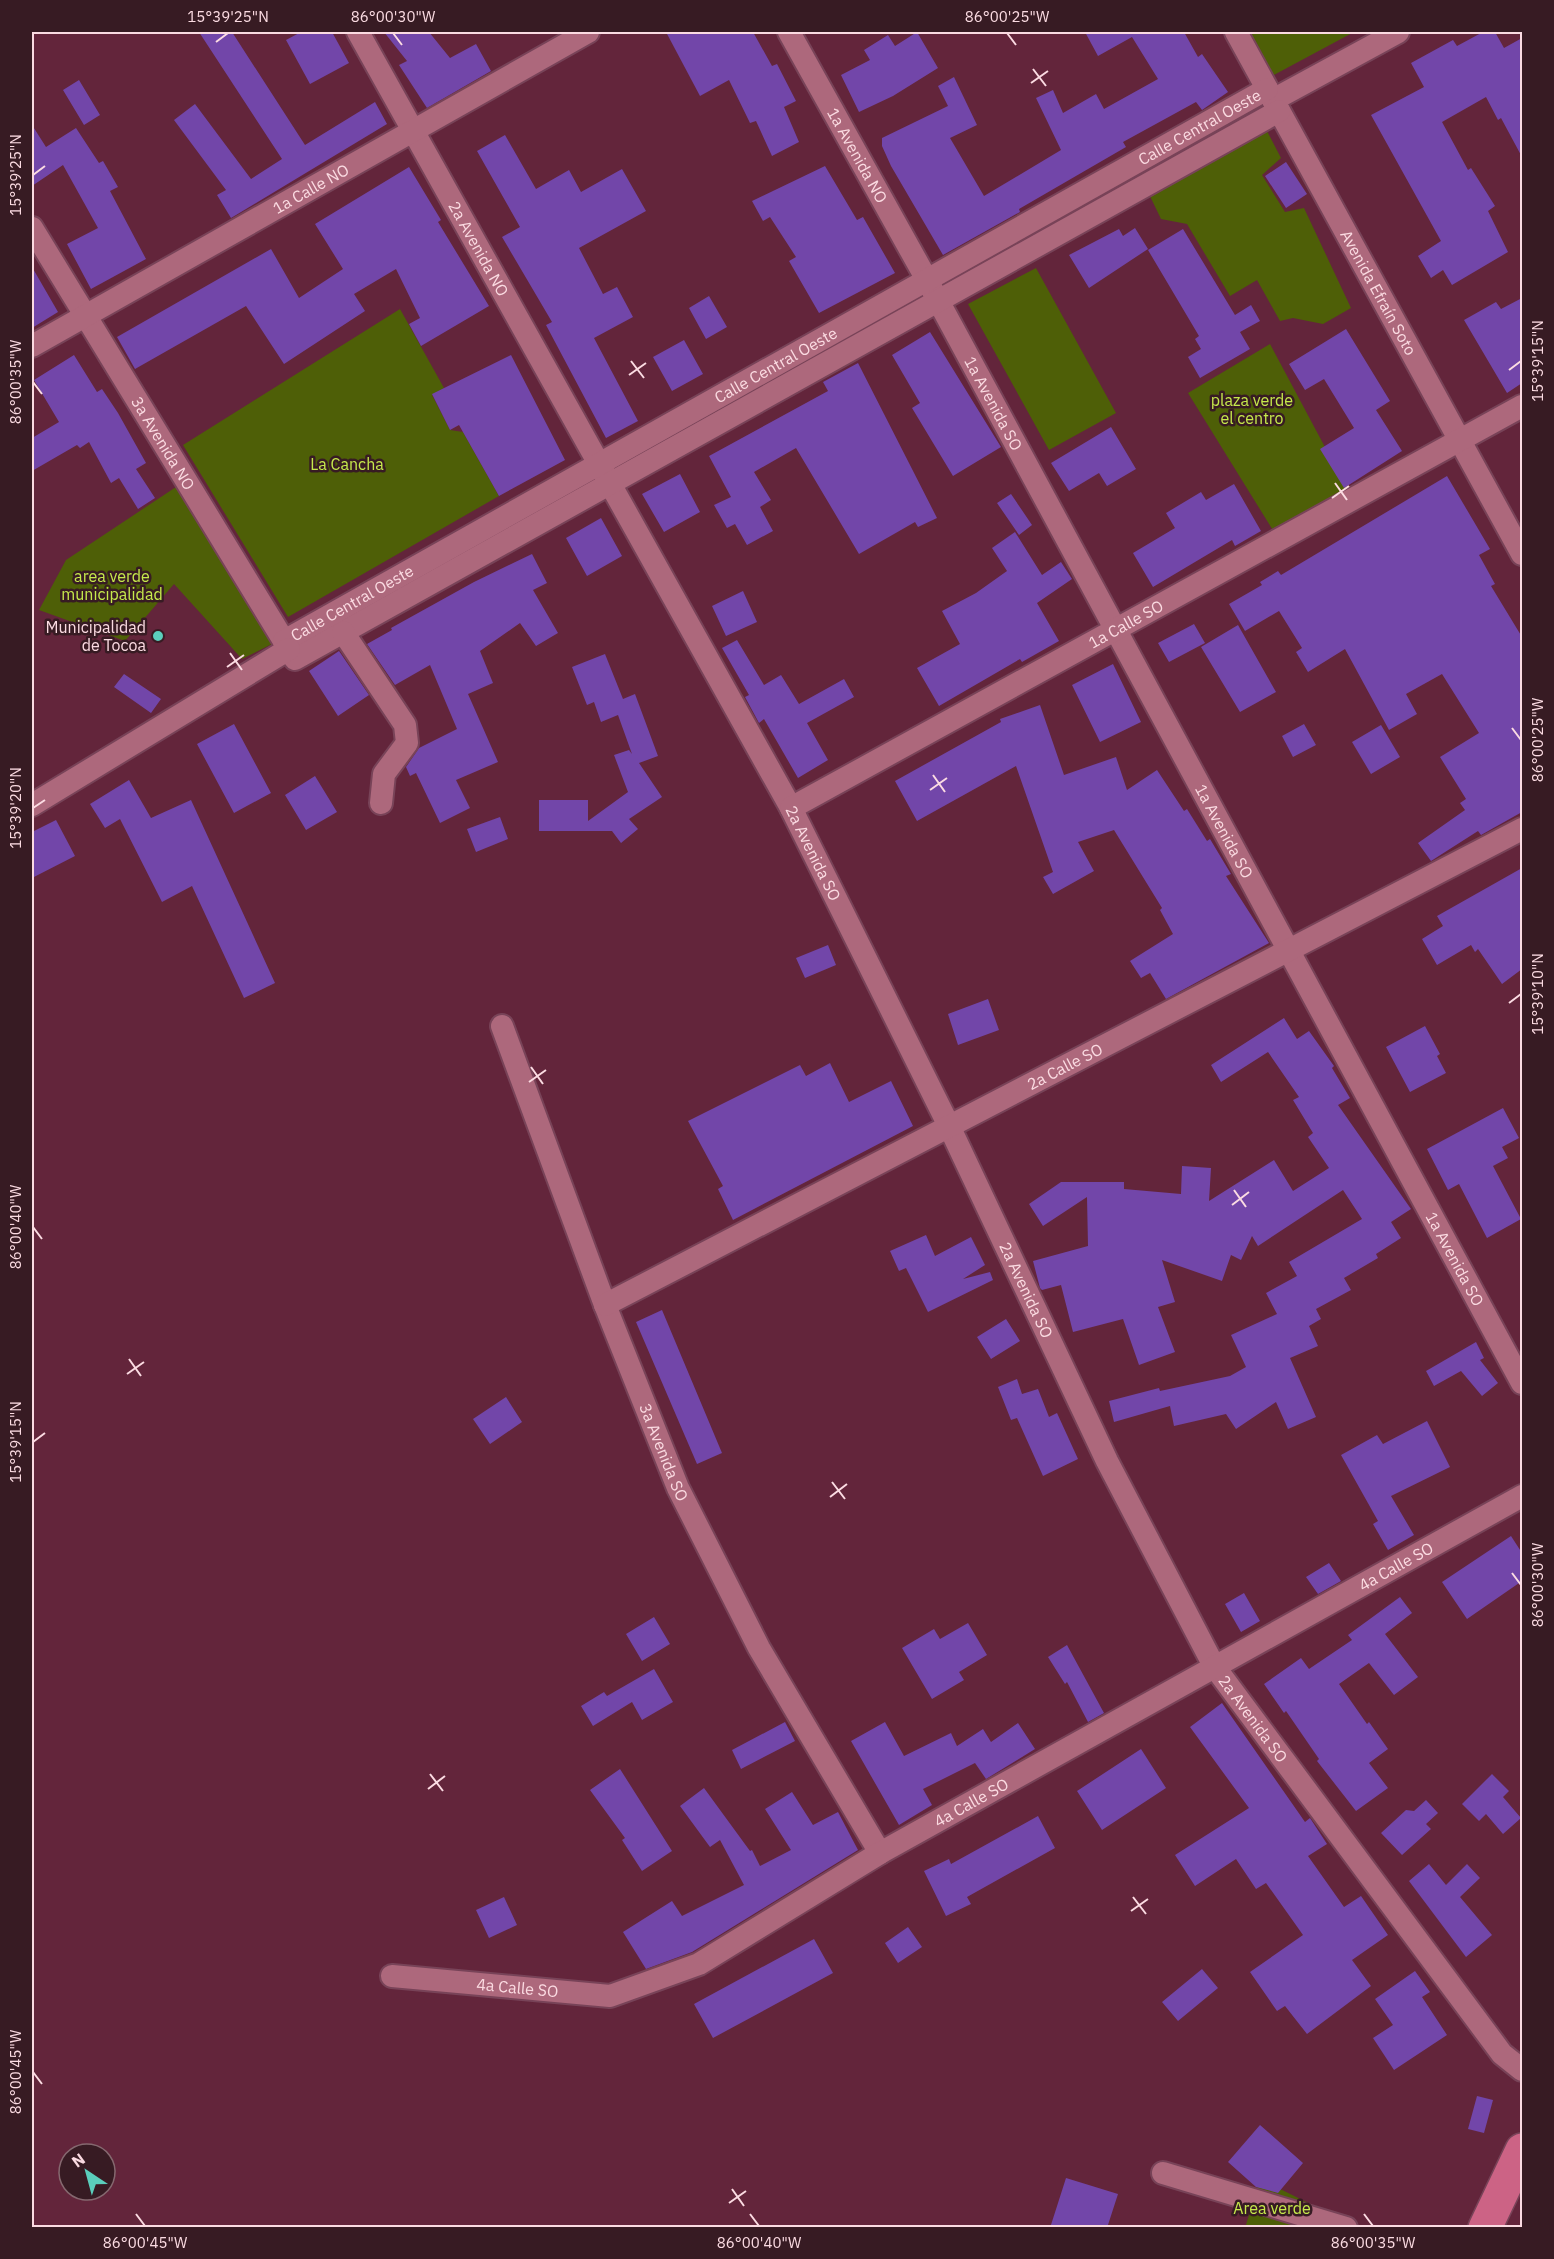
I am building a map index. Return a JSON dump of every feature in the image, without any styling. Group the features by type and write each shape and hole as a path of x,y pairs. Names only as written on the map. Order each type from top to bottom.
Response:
{"main road":[{"path":"1485,2228 1521,2159"}],"street":[{"name":"2a Avenida NO","path":"358,32 606,473"},
{"name":"1a Calle NO","path":"32,346 413,128 588,32"},
{"name":"1a Avenida NO","path":"789,32 927,280"},
{"name":"Avenida Efraín Soto","path":"1236,32 1522,554"},
{"name":"Calle Central Oeste","path":"32,805 289,650 606,473 927,280 1273,100 1398,32"},
{"path":"289,650 343,632 606,473 938,301 1273,100"},
{"name":"3a Avenida NO","path":"32,228 289,650"},
{"name":"1a Avenida SO","path":"927,280 1522,1383"},
{"name":"1a Calle SO","path":"791,808 1522,406"},
{"name":"2a Avenida SO","path":"606,473 791,808 949,1126 1107,1461 1214,1666 1502,2054 1522,2070"},
{"path":"343,632 405,725 407,744 384,774 381,803"},
{"name":"2a Calle SO","path":"605,1305 1522,829"},
{"name":"3a Avenida SO","path":"502,1026 605,1305 684,1499 759,1648 880,1853"},
{"name":"4a Calle SO","path":"392,1976 610,1996 699,1964 880,1853 1522,1496"},
{"path":"1163,2173 1346,2228"}],"green space":[{"path":"1249,32 1354,32 1272,76"},
{"path":"1262,127 1267,131 1281,158 1262,175 1285,212 1304,208 1351,308 1323,324 1293,318 1280,321 1257,280 1230,296 1187,224 1161,219 1148,192"},
{"path":"1036,268 1116,413 1049,450 968,304"},
{"name":"La Cancha","path":"400,309 444,388 432,395 450,430 463,432 499,496 288,617 183,445"},
{"name":"plaza verde el centro","path":"1270,344 1350,494 1274,532 1188,393"},
{"name":"area verde municipalidad","path":"182,483 278,641 242,659 174,584 125,641 39,610 66,560"},
{"name":"Area verde","path":"1260,2179 1357,2227 1245,2228"}],"building":[{"path":"199,32 232,32 305,145 375,102 387,124 231,218 217,195 226,190 174,120 195,104 251,179 282,159"},
{"path":"301,32 332,32 349,63 310,84 286,40"},
{"path":"384,32 429,32 450,58 476,44 491,71 427,108 399,65 407,61"},
{"path":"666,32 753,32 772,66 777,64 796,101 784,107 799,142 772,156 756,121 750,123 729,80 700,96"},
{"path":"917,32 938,68 893,96 859,112 841,75 870,60 864,50 888,35 895,46"},
{"path":"1085,32 1184,32 1198,57 1202,54 1228,92 1202,110 1196,102 1123,142 1126,147 1019,209 1020,212 943,255 891,166 882,146 882,138 948,106 938,86 954,77 977,125 950,138 984,196 1061,150 1036,98 1053,90 1063,113 1096,94 1104,109 1158,79 1132,37 1098,56"},
{"path":"1483,32 1495,32 1504,48 1522,38 1522,157 1501,118 1498,120 1486,97 1442,122 1468,170 1471,168 1495,206 1488,211 1508,252 1452,285 1443,270 1431,278 1418,256 1441,241 1371,115 1424,87 1411,63 1453,40 1457,46"},
{"path":"79,80 100,115 84,125 63,90"},
{"path":"32,125 46,147 76,128 99,163 103,161 118,187 110,191 146,259 91,289 67,244 98,228 63,165 32,186"},
{"path":"505,135 536,189 569,170 581,192 622,169 646,211 579,248 603,294 617,287 633,317 594,338 638,421 606,438 546,325 552,322 502,237 520,227 477,151"},
{"path":"1286,162 1307,194 1286,208 1265,176"},
{"path":"825,166 857,220 863,217 895,273 819,313 789,261 796,257 770,217 763,221 752,201"},
{"path":"409,167 441,220 438,222 489,306 421,346 409,324 420,318 396,269 354,294 365,311 284,364 246,306 135,369 117,337 271,249 299,298 343,269 315,224"},
{"path":"1135,228 1148,249 1089,288 1069,255 1119,229 1123,236"},
{"path":"1183,229 1235,315 1251,305 1260,321 1240,332 1250,349 1200,378 1188,357 1201,349 1195,339 1199,336 1148,250"},
{"path":"32,267 58,312 32,328"},
{"path":"709,296 727,327 706,339 689,308"},
{"path":"1522,298 1522,383 1507,393 1464,320 1496,302 1501,309"},
{"path":"1346,329 1390,401 1376,410 1402,451 1344,488 1320,449 1354,428 1324,379 1305,390 1289,364"},
{"path":"930,332 1001,447 953,476 912,408 920,403 892,355"},
{"path":"684,340 703,374 672,391 653,357"},
{"path":"74,355 97,392 102,389 118,413 146,463 136,469 155,498 138,509 119,478 111,483 89,442 80,448 77,445 32,471 32,438 59,422 34,380"},
{"path":"511,355 565,460 499,496 459,425 450,430 432,394"},
{"path":"858,363 937,518 918,527 915,522 859,554 796,448 754,472 771,500 760,507 773,531 747,545 735,524 727,528 714,505 731,497 709,456 828,391 823,382"},
{"path":"1111,427 1136,469 1107,486 1099,473 1069,491 1051,463"},
{"path":"680,474 700,512 664,532 642,494"},
{"path":"1447,476 1490,549 1479,555 1495,584 1491,586 1522,637 1522,812 1481,835 1478,831 1431,861 1418,843 1465,810 1460,803 1466,799 1440,757 1479,733 1442,674 1406,694 1417,714 1389,730 1345,649 1308,672 1296,652 1302,648 1279,611 1245,631 1229,604 1262,585 1260,582 1278,571 1281,575"},
{"path":"1234,484 1261,531 1235,546 1232,540 1153,587 1133,553 1175,528 1166,513 1201,492 1206,500"},
{"path":"1011,494 1032,525 1019,535 997,503"},
{"path":"601,518 622,556 587,576 566,538"},
{"path":"1015,532 1042,575 1061,562 1072,579 1037,603 1059,641 1022,662 1020,659 939,706 917,668 960,644 942,611 976,593 1007,571 992,548"},
{"path":"532,554 547,583 533,590 558,633 536,646 520,623 480,651 493,683 468,694 498,762 456,780 470,808 440,823 416,773 410,776 406,767 419,748 457,729 430,665 395,685 367,644 392,630 391,628 474,582"},
{"path":"743,591 757,622 726,636 712,606"},
{"path":"1194,624 1205,643 1169,662 1158,643"},
{"path":"1238,625 1276,692 1240,712 1201,647"},
{"path":"737,640 764,685 781,675 799,704 844,679 854,697 807,723 828,760 798,778 764,719 759,723 745,697 749,695 722,648"},
{"path":"339,651 369,695 338,716 309,671"},
{"path":"605,654 623,699 635,694 658,756 639,763 662,797 629,819 638,829 621,843 612,831 539,831 539,800 588,800 588,821 628,792 614,755 629,750 632,754 618,715 601,722 594,702 587,705 572,667"},
{"path":"1113,664 1141,722 1100,742 1072,685"},
{"path":"124,674 161,699 151,713 114,687"},
{"path":"1040,705 1064,775 1116,757 1127,790 1157,770 1184,811 1187,809 1207,841 1210,839 1231,874 1226,876 1269,943 1166,999 1150,973 1141,978 1130,961 1173,934 1160,910 1162,908 1114,830 1078,842 1094,871 1053,894 1043,877 1053,872 1016,766 917,821 895,781 1001,722 1000,719"},
{"path":"234,724 271,793 234,813 197,744"},
{"path":"1304,724 1316,745 1293,757 1282,736"},
{"path":"1381,725 1400,757 1371,774 1352,742"},
{"path":"315,776 337,812 306,830 285,795"},
{"path":"129,780 151,818 191,800 275,983 244,998 192,886 162,902 120,819 105,828 90,804"},
{"path":"500,817 508,839 476,852 467,829"},
{"path":"56,820 75,856 32,878 32,832"},
{"path":"1522,868 1522,969 1502,984 1478,949 1475,952 1471,945 1437,965 1422,939 1443,926 1437,916"},
{"path":"828,945 836,965 805,978 796,958"},
{"path":"988,999 999,1030 958,1045 948,1014"},
{"path":"1284,1018 1297,1039 1309,1031 1334,1066 1332,1068 1350,1098 1338,1105 1411,1209 1391,1222 1401,1238 1376,1254 1378,1258 1344,1278 1351,1290 1316,1309 1321,1319 1309,1326 1318,1346 1290,1358 1316,1417 1288,1429 1276,1402 1236,1429 1226,1414 1174,1426 1170,1406 1114,1422 1109,1401 1159,1388 1160,1391 1230,1376 1246,1367 1231,1335 1277,1314 1266,1293 1297,1276 1289,1262 1362,1219 1343,1190 1258,1246 1252,1236 1241,1260 1231,1255 1222,1281 1162,1260 1175,1302 1158,1307 1175,1352 1139,1365 1123,1319 1073,1332 1061,1285 1042,1290 1040,1288 1033,1261 1088,1246 1087,1197 1043,1226 1029,1204 1061,1182 1124,1182 1124,1189 1181,1194 1182,1166 1211,1168 1209,1201 1274,1160 1293,1191 1329,1168 1308,1137 1313,1133 1293,1100 1299,1097 1268,1052 1221,1082 1211,1065"},
{"path":"1425,1026 1440,1054 1437,1056 1446,1073 1410,1092 1386,1047"},
{"path":"830,1063 849,1102 891,1081 913,1126 733,1220 718,1189 723,1186 688,1121 800,1065 806,1076"},
{"path":"1503,1108 1519,1138 1502,1147 1508,1158 1493,1166 1521,1219 1487,1238 1459,1184 1448,1190 1427,1149"},
{"path":"926,1235 935,1256 971,1237 985,1265 963,1279 990,1272 993,1280 928,1312 906,1268 899,1271 890,1251"},
{"path":"662,1310 722,1453 697,1464 636,1322"},
{"path":"1006,1319 1020,1341 991,1359 977,1337"},
{"path":"1476,1342 1484,1358 1480,1360 1498,1383 1482,1396 1461,1371 1434,1386 1426,1371"},
{"path":"1017,1379 1022,1394 1038,1389 1049,1417 1057,1413 1078,1459 1043,1476 1017,1418 1011,1420 998,1387"},
{"path":"506,1397 522,1422 490,1444 473,1419"},
{"path":"1427,1421 1450,1467 1391,1496 1414,1535 1388,1550 1373,1524 1378,1521 1341,1455 1377,1435 1383,1444"},
{"path":"1511,1536 1522,1553 1522,1581 1467,1619 1442,1582"},
{"path":"1329,1563 1341,1581 1318,1594 1306,1577"},
{"path":"1244,1593 1260,1621 1241,1632 1225,1604"},
{"path":"1400,1597 1412,1613 1385,1634 1418,1677 1394,1695 1369,1663 1339,1684 1388,1749 1369,1763 1388,1788 1356,1811 1317,1761 1319,1759 1286,1711 1284,1713 1264,1684 1301,1658 1309,1669 1352,1640 1348,1635"},
{"path":"654,1617 670,1644 642,1661 626,1634"},
{"path":"968,1623 987,1655 959,1672 964,1680 932,1699 902,1648 934,1629 940,1639"},
{"path":"1067,1645 1104,1713 1088,1722 1067,1682 1065,1684 1048,1657"},
{"path":"654,1669 673,1702 642,1720 632,1702 593,1726 581,1706 604,1692 607,1696"},
{"path":"1222,1703 1305,1822 1310,1818 1327,1844 1308,1856 1344,1907 1361,1896 1388,1935 1352,1960 1371,1986 1307,2034 1285,2006 1277,2011 1250,1972 1303,1935 1266,1883 1256,1889 1236,1859 1195,1886 1175,1855 1249,1808 1190,1727"},
{"path":"785,1722 795,1741 741,1769 732,1750"},
{"path":"885,1722 904,1756 951,1733 957,1746 983,1729 991,1742 1018,1723 1035,1749 986,1779 975,1763 923,1789 932,1805 899,1825 851,1741"},
{"path":"1141,1749 1166,1788 1102,1830 1077,1791"},
{"path":"620,1769 672,1851 642,1871 622,1840 625,1838 590,1790"},
{"path":"1492,1774 1509,1791 1503,1797 1521,1818 1503,1834 1486,1814 1479,1821 1462,1804"},
{"path":"704,1788 750,1851 752,1850 760,1866 791,1850 765,1809 792,1792 813,1825 838,1812 858,1850 692,1952 646,1969 623,1932 672,1901 682,1916 744,1885 720,1840 710,1847 680,1806"},
{"path":"1426,1800 1438,1813 1426,1824 1431,1829 1402,1855 1381,1833 1406,1810 1414,1811"},
{"path":"1038,1816 1055,1848 967,1897 971,1904 946,1916 924,1871 949,1859 951,1864"},
{"path":"1429,1864 1446,1885 1467,1864 1480,1878 1460,1897 1492,1935 1466,1957 1409,1881"},
{"path":"504,1897 517,1925 489,1938 476,1910"},
{"path":"908,1927 922,1947 898,1963 885,1943"},
{"path":"814,1939 833,1973 713,2038 694,2004"},
{"path":"1202,1969 1218,1988 1178,2021 1162,2002"},
{"path":"1415,1971 1430,1992 1422,1997 1447,2035 1394,2070 1373,2038 1393,2025 1375,1999"},
{"path":"1477,2096 1493,2100 1484,2133 1468,2129"},
{"path":"1260,2125 1303,2163 1278,2193 1256,2187 1228,2162"},
{"path":"1066,2178 1118,2194 1107,2228 1050,2228"}],"place":[{"name":"Municipalidad de Tocoa","path":"158,636"}]}
